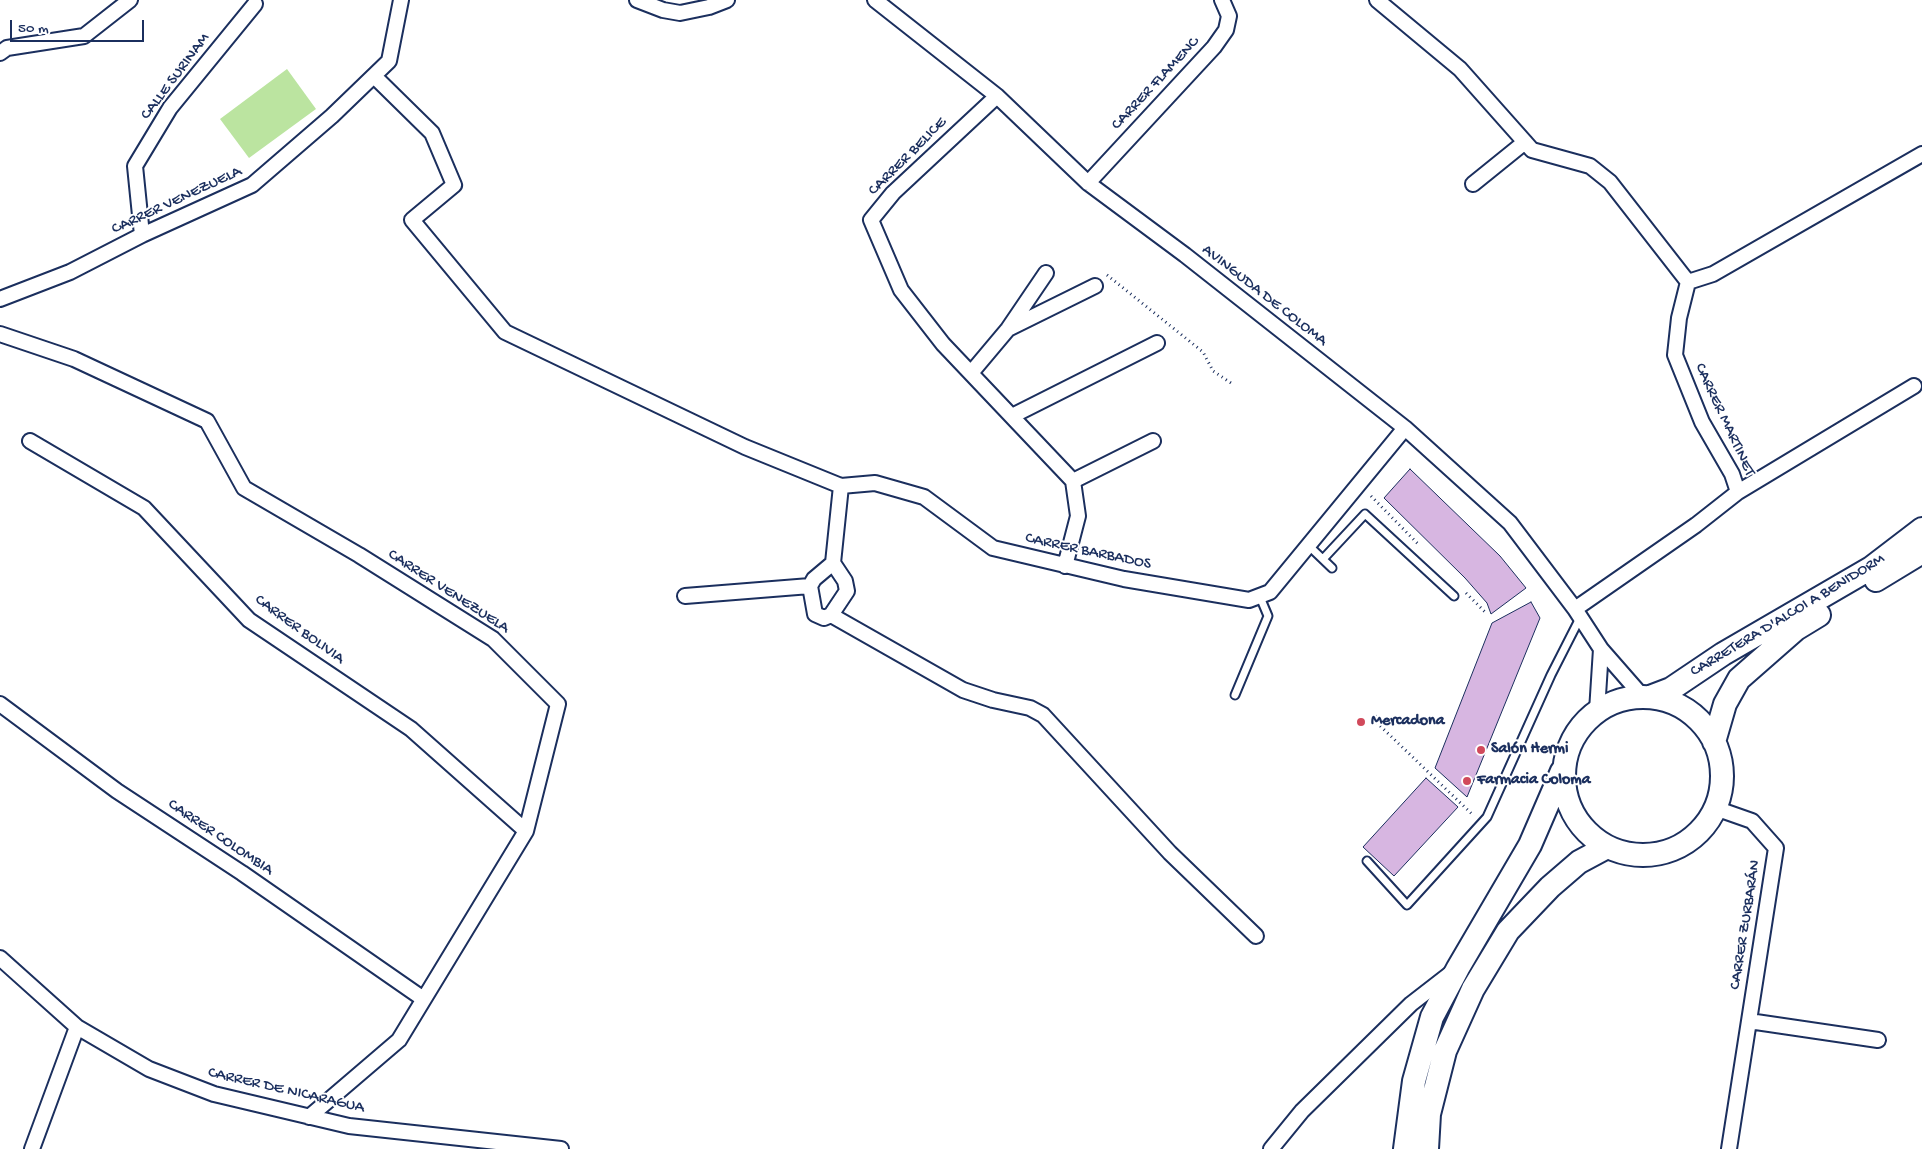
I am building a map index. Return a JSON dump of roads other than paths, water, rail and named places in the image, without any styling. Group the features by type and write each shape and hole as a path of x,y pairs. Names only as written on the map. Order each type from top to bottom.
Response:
{"main road":[{"name":"CARRETERA D'ALCOI A BENIDORM","path":"1646,697 1671,689 1723,654 1871,568 1922,529"},
{"name":"CARRETERA D'ALCOI A BENIDORM","path":"1714,742 1725,704 1739,679 1796,629 1922,552"},
{"path":"1405,1149 1414,1081 1432,1017 1458,968 1530,845 1564,768 1569,746 1577,733 1597,711 1612,703 1646,697 1677,705 1699,720 1714,742 1721,772 1721,787 1715,808 1701,830 1681,846 1657,854 1631,854 1607,847 1587,833 1573,814 1565,792 1564,768"},
{"path":"1427,1149 1429,1114 1445,1051 1473,989 1508,932 1550,887 1579,862 1607,847"}],"street":[{"path":"0,53 7,48 84,36 130,0"},
{"name":"CARRER VENEZUELA","path":"0,299 70,272 142,235 252,185 332,116 389,61 401,0"},
{"path":"637,0 663,10 680,13 709,7 727,0"},
{"name":"AVINGUDA DE COLOMA","path":"875,0 997,96 1088,183 1185,255 1405,428 1510,523 1578,613 1601,649 1646,697"},
{"name":"CARRER FLAMENC","path":"1088,183 1214,47 1226,30 1229,16 1222,0"},
{"path":"1378,0 1460,69 1532,150 1590,166 1610,182 1688,282 1714,274 1922,154"},
{"name":"CALLE SURINAM","path":"142,235 135,166 170,108 255,4"},
{"path":"374,76 432,133 454,185 412,220 505,332 745,447 841,486 833,563 845,581 846,592 831,616 824,618 815,614 810,586 814,579 833,563"},
{"name":"CARRER BELICE","path":"997,96 893,193 871,220 901,290 943,344 1073,481"},
{"path":"1473,184 1525,142"},
{"path":"971,373 1008,329 1046,273"},
{"name":"CARRER MARTINET","path":"1578,613 1738,492 1732,474 1702,422 1675,355 1679,318 1688,282"},
{"path":"1008,329 1095,286"},
{"name":"CARRER VENEZUELA","path":"0,334 74,359 206,421 244,488 359,555 493,640 558,704 526,831 422,998 399,1040 309,1117"},
{"path":"1012,416 1157,343"},
{"path":"1738,492 1914,386"},
{"path":"1260,597 1270,592 1405,428"},
{"name":"CARRER BOLIVIA","path":"30,441 144,508 249,620 411,729 526,831"},
{"path":"1065,566 1078,516 1073,481 1153,441"},
{"name":"CARRER BARBADOS","path":"841,486 875,483 924,497 993,548 1065,566 1215,595 1249,600 1260,597"},
{"path":"685,596 810,586"},
{"path":"831,616 963,690 1030,708 1043,715 1170,853 1256,936"},
{"path":"1597,711 1601,649"},
{"name":"CARRER COLOMBIA","path":"0,704 117,791 242,873 422,998"},
{"name":"CARRER ZURBARÁN","path":"1715,808 1752,821 1776,848 1729,1149"},
{"name":"CARRER DE NICARAGUA","path":"0,958 77,1027 149,1070 214,1094 349,1126 561,1149"},
{"path":"1271,1149 1302,1111 1411,1004 1458,968"},
{"path":"1749,1021 1878,1040"},
{"path":"32,1149 77,1027"}],"lane":[{"path":"1323,559 1365,514 1454,596"},
{"path":"1308,545 1332,568"},
{"path":"1235,694 1268,616 1260,597"},
{"path":"1367,861 1407,905 1482,823 1487,817 1578,613"}],"place":[{"name":"Mercadona","path":"1361,722"},
{"name":"Salón Hermi","path":"1481,750"},
{"name":"Farmacia Coloma","path":"1467,781"}]}
